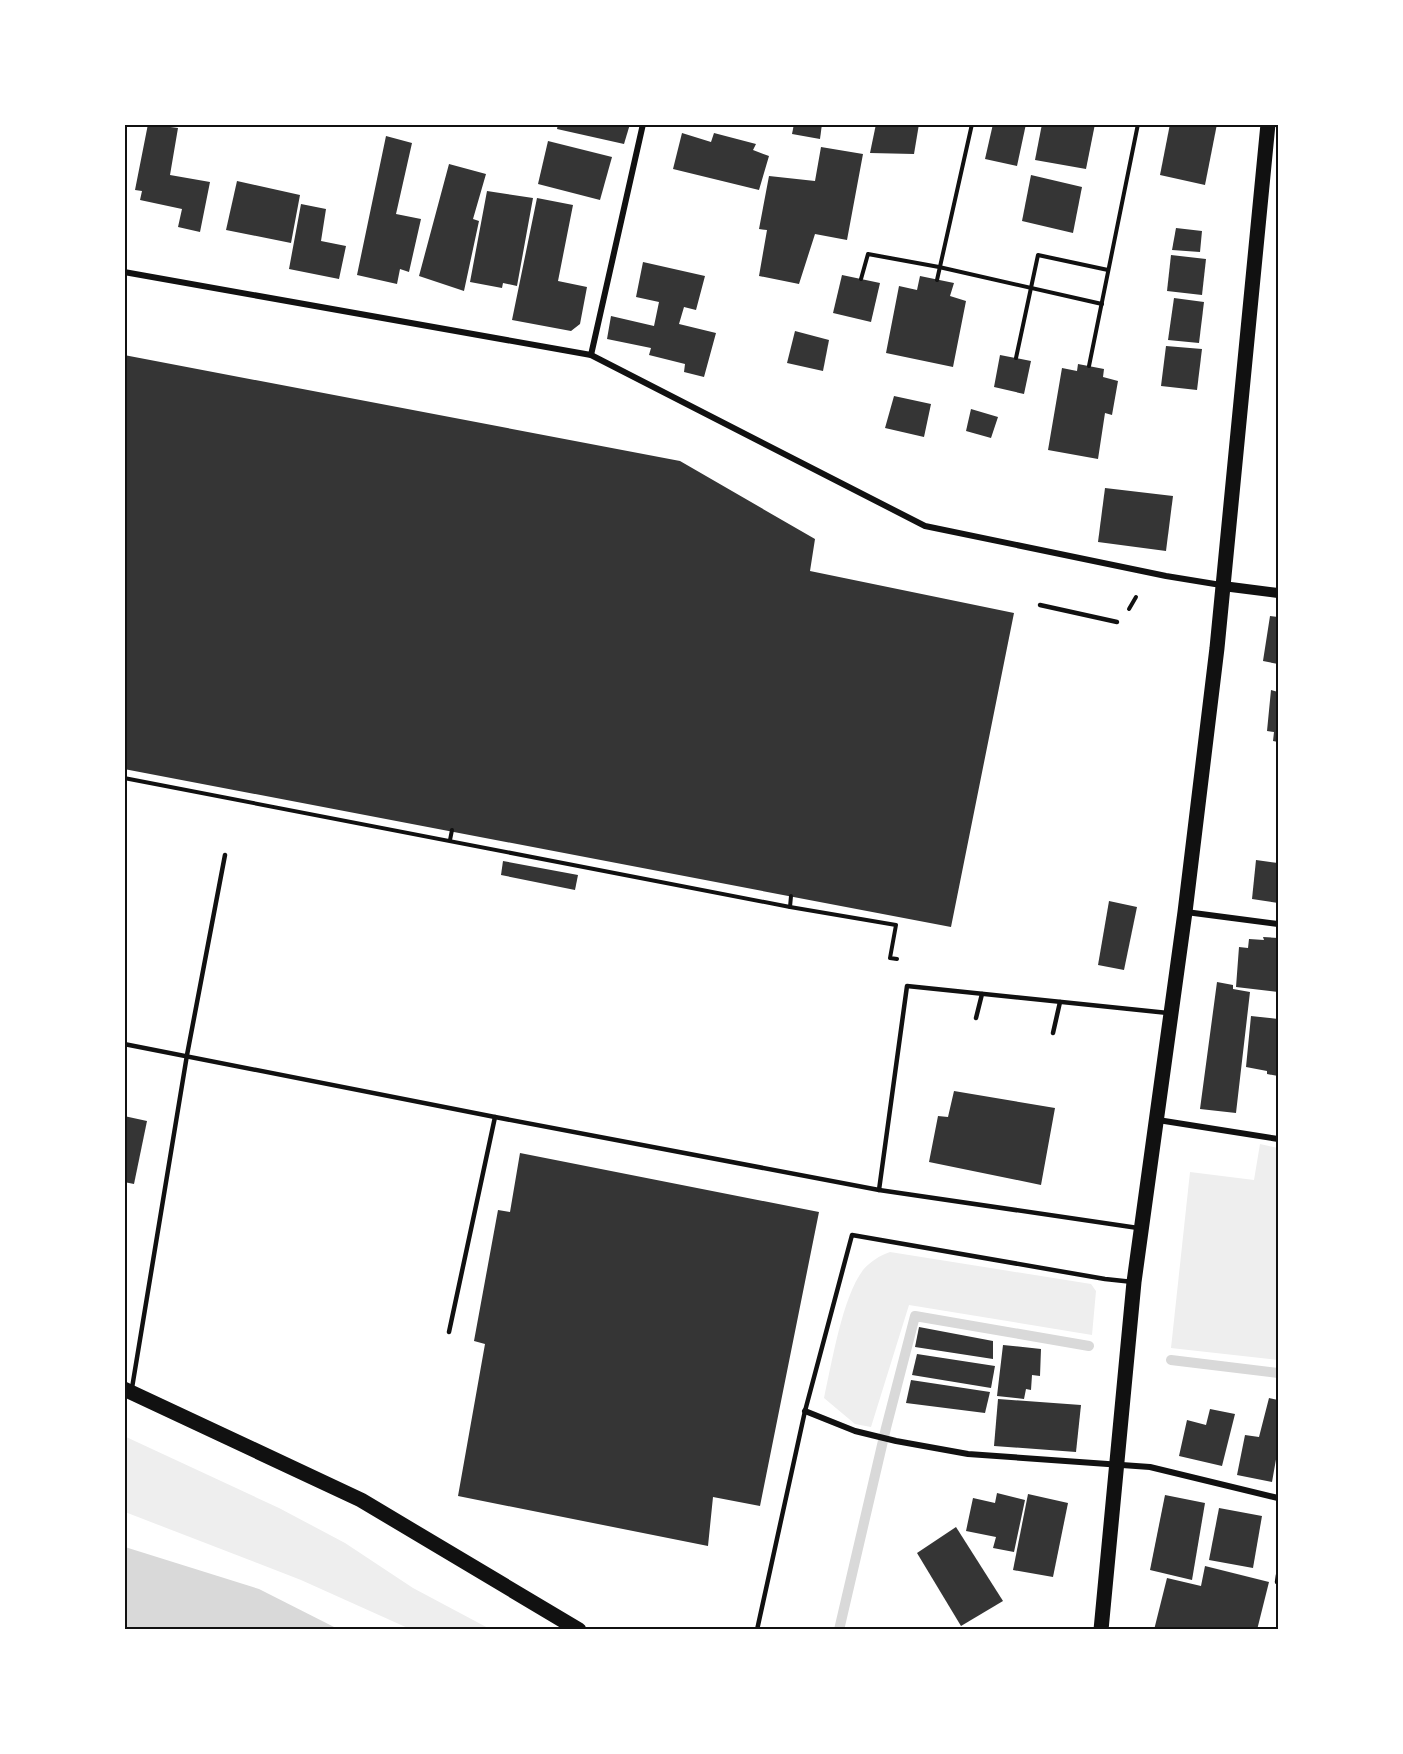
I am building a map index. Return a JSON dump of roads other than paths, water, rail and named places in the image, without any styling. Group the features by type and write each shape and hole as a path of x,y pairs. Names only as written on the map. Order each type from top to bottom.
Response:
{"main road":[{"path":"1101,1629 1134,1282 1185,912 1223,586 1268,124"},
{"path":"128,1390 361,1500 579,1629"}],"street":[{"path":"591,355 643,124"},
{"path":"124,272 591,355 926,526 1166,576 1278,593"},
{"path":"1185,912 1278,924"},
{"path":"1156,1119 1278,1139"},
{"path":"805,1411 855,1431 896,1441 968,1454 1150,1467 1278,1498"}],"lane":[{"path":"1040,605 1117,622"},
{"path":"128,1390 225,855"},
{"path":"879,1190 907,986 1171,1014"},
{"path":"976,1018 982,994"},
{"path":"1053,1033 1060,1002"},
{"path":"124,1044 879,1190 1141,1228"},
{"path":"449,1332 495,1117"},
{"path":"757,1629 805,1411 852,1235 1105,1279 1134,1282"},
{"path":"1276,1582 1278,1575"}],"waterway":[{"path":"839,1630 886,1428 915,1316 1089,1346"},
{"path":"1171,1360 1278,1373"}]}
